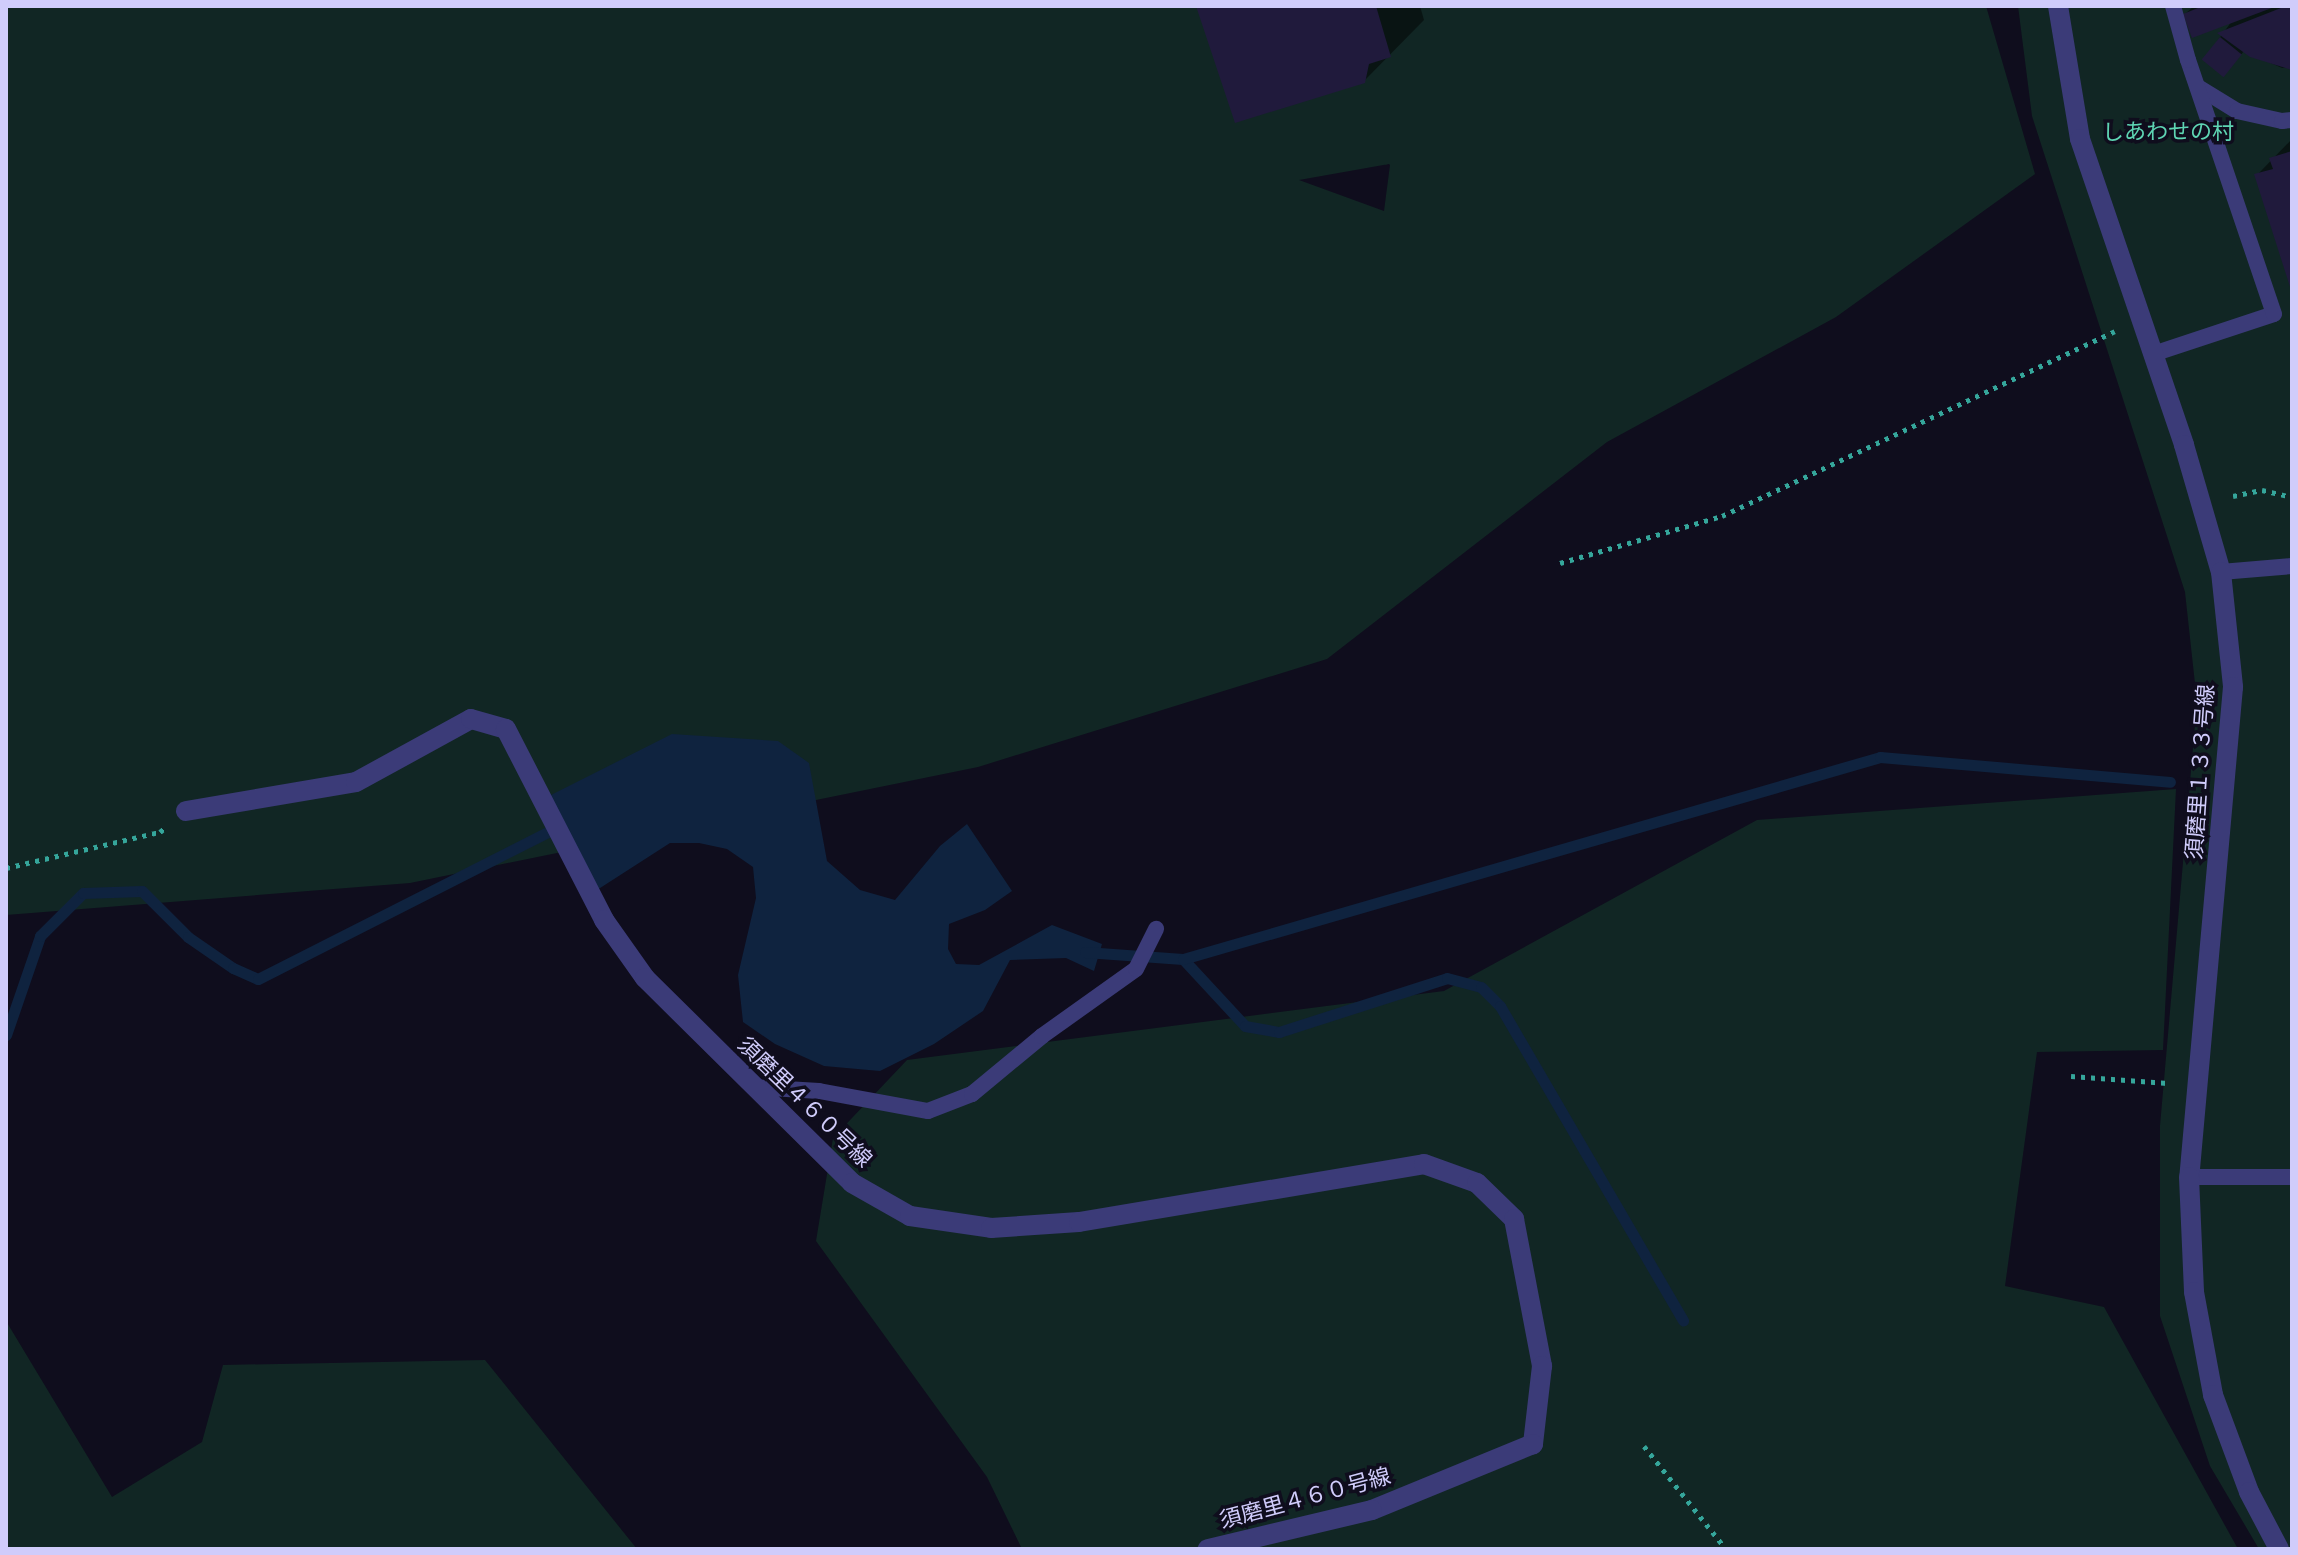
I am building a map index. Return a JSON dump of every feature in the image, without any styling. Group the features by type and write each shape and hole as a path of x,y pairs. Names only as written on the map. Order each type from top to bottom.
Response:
{"street":[{"name":"須磨里１３３号線","path":"2058,6 2080,139 2153,354 2221,572 2233,687 2189,1177 2194,1292 2213,1395 2249,1492 2279,1549"},
{"name":"須磨里４６０号線","path":"186,811 356,782 471,719 506,729 604,920 645,978 852,1183 910,1216 991,1228 1079,1222 1424,1164 1477,1183 1514,1219 1542,1366 1533,1444 1372,1510 1208,1549"}],"lane":[{"path":"2153,354 2274,314 2173,6"},
{"path":"2198,87 2237,111 2282,121 2292,120"},
{"path":"2221,572 2292,566"},
{"path":"753,1087 819,1091 928,1111 972,1094 1042,1036 1136,969 1156,929"},
{"path":"2189,1177 2292,1177"}],"path":[{"path":"1560,563 1722,516 2116,331"},
{"path":"2233,496 2262,490 2292,497"},
{"path":"6,868 160,832 186,811"},
{"path":"2071,1076 2181,1084"},
{"path":"1644,1446 1726,1549"}],"green space":[{"path":"6,6 1986,6 2035,174 1836,317 1607,442 1327,659 978,767 410,883 6,915","holes":["1389,164 1384,211 1299,180"]},
{"name":"しあわせの村","path":"2018,6 2292,6 2292,1549 2259,1549 2210,1466 2160,1316 2160,1126 2197,702 2185,592 2032,116"},
{"path":"2176,789 2163,1050 2037,1052 2005,1286 2104,1307 2238,1549 1022,1549 987,1477 816,1241 833,1138 907,1060 1444,991 1757,820"},
{"path":"6,1321 112,1497 202,1442 223,1365 485,1360 637,1549 6,1549"}],"water":[{"path":"672,734 778,741 809,763 827,861 860,890 895,900 940,846 967,824 1012,891 985,910 949,924 948,949 956,964 979,965 1052,925 1102,944 1094,971 1066,958 1010,960 983,1011 934,1044 880,1071 824,1066 775,1044 743,1022 738,975 756,898 753,867 727,849 699,843 670,843 597,890 549,796"}],"building":[{"path":"1196,6 1376,6 1391,57 1369,64 1365,83 1235,123"},
{"path":"2203,6 2277,6 2192,38 2183,14"},
{"path":"2292,6 2292,70 2250,57 2217,33"},
{"path":"2220,37 2242,55 2224,77 2202,60"},
{"path":"2292,151 2291,290 2254,174 2273,169 2269,158"}],"waterway":[{"path":"1183,959 1880,757 2170,782"},
{"path":"6,1035 40,936 83,893 142,891 188,937 233,968 258,979 558,827"},
{"path":"1085,952 1183,959 1245,1026 1279,1032 1447,978 1481,987 1500,1006 1683,1321"}]}
